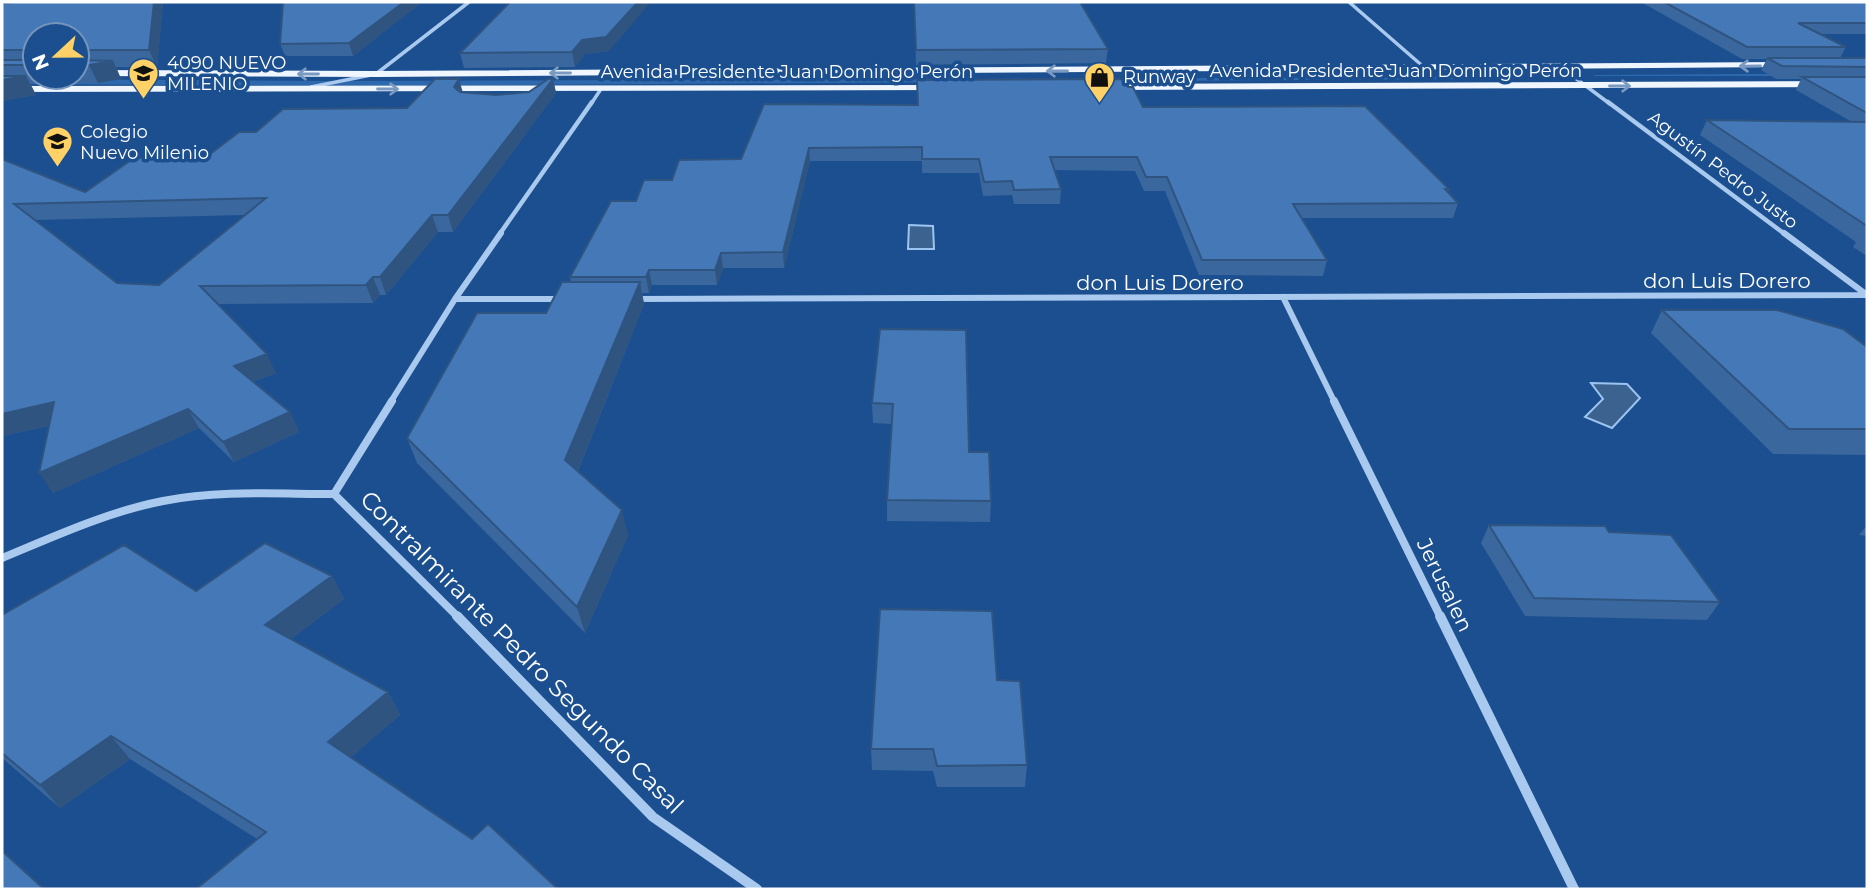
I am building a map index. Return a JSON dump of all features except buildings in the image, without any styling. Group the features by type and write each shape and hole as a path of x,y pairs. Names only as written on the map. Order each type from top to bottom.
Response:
{"main road":[{"name":"Avenida Presidente Juan Domingo Perón","path":"91,73 376,74 1798,65"},
{"name":"Avenida Presidente Juan Domingo Perón","path":"1102,87 1867,84"},
{"name":"Avenida Presidente Juan Domingo Perón","path":"2,89 949,88"}],"street":[{"path":"286,89 341,83 376,74 469,2"},
{"path":"1349,2 1426,69"},
{"name":"Agustín Pedro Justo","path":"1562,68 1867,295"},
{"path":"334,494 455,299 601,89"},
{"name":"don Luis Dorero","path":"621,299 1867,295"},
{"name":"Jerusalen","path":"1283,297 1574,889"},
{"path":"455,299 565,299"},
{"name":"Contralmirante Pedro Segundo Casal","path":"2,558 76,527 163,501 239,494 334,494 397,554 653,817 757,889"}],"shaded area":[{"path":"1867,73 1867,76 1592,76 1596,75"},
{"path":"2,79 21,79 21,84 2,84"},
{"path":"1500,79 322,86 91,85 91,80"},
{"path":"909,225 933,226 934,249 908,249"},
{"path":"1591,383 1627,384 1640,398 1612,428 1585,417 1603,399"}],"place":[{"name":"4090 NUEVO MILENIO","path":"144,100"},
{"name":"Runway","path":"1100,104"},
{"name":"Colegio Nuevo Milenio","path":"57,169"}]}
